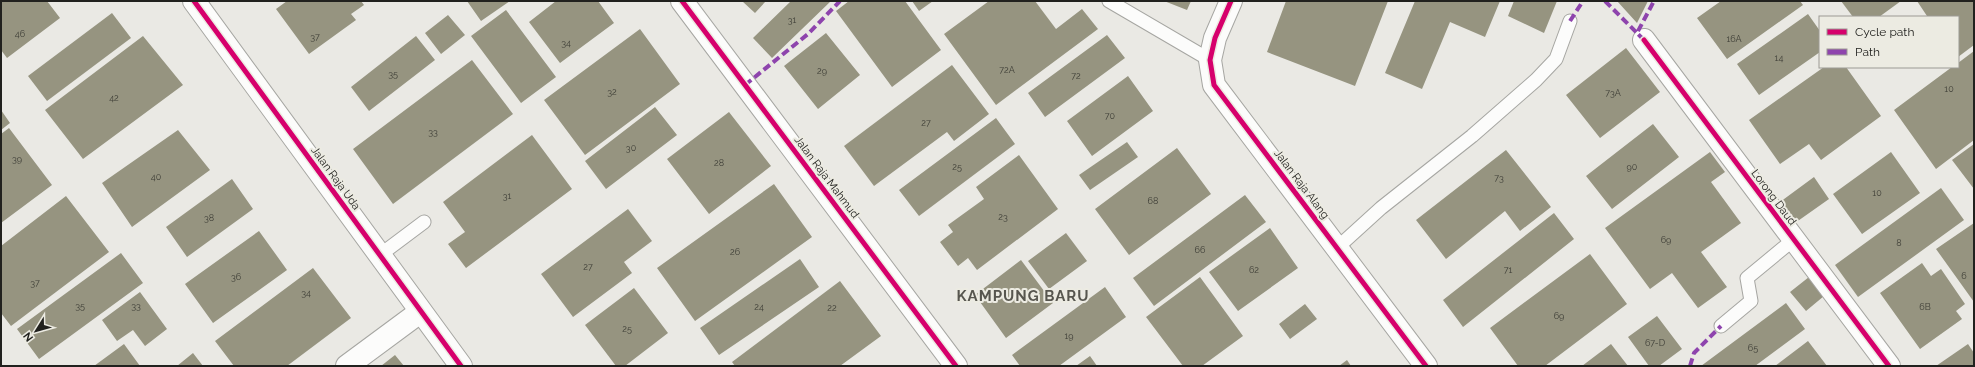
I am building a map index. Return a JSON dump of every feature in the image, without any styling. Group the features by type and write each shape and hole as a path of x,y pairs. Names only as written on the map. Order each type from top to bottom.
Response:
{"street":[{"name":"Jalan Raja Uda","path":"194,1 420,312 461,366"},
{"name":"Jalan Raja Mahmud","path":"682,1 956,366"},
{"name":"Jalan Raja Alang","path":"1231,1 1215,38 1210,60 1214,85 1426,366"},
{"name":"Lorong Daud","path":"1644,40 1888,366"},
{"path":"347,366 420,312"}],"lane":[{"path":"1110,1 1210,60"},
{"path":"1337,248 1381,208 1484,126 1536,80 1556,59 1570,21"},
{"path":"380,255 424,222"},
{"path":"1721,326 1751,302 1747,278 1793,240"}],"building":[{"path":"1,1 47,1 60,18 7,58 1,50"},
{"path":"287,1 361,1 364,5 351,14 356,20 309,54 276,9"},
{"path":"467,1 510,1 481,21"},
{"path":"556,1 598,1 614,23 560,63 529,22"},
{"path":"742,1 766,1 755,13"},
{"path":"791,1 831,1 772,58 753,38"},
{"path":"849,1 905,1 941,50 892,87 836,11"},
{"path":"912,1 933,1 919,11"},
{"path":"989,1 1035,1 1056,29 1082,9 1098,29 996,105 944,34"},
{"path":"1164,1 1191,1 1187,10"},
{"path":"1286,1 1388,1 1355,86 1267,52"},
{"path":"1415,1 1500,1 1485,37 1450,22 1422,89 1385,73"},
{"path":"1514,1 1557,1 1544,33 1508,16"},
{"path":"1617,1 1648,1 1637,23"},
{"path":"1721,1 1800,1 1803,5 1727,59 1697,18"},
{"path":"1841,1 1901,1 1880,16 1852,16"},
{"path":"1917,1 1974,1 1974,45 1959,56 1959,16 1927,16"},
{"path":"506,10 556,77 521,103 471,36"},
{"path":"112,13 131,38 47,101 28,76"},
{"path":"1808,14 1819,30 1819,53 1759,95 1737,64"},
{"path":"448,15 465,35 441,54 425,33"},
{"path":"640,29 680,84 585,155 544,100"},
{"path":"826,33 860,75 818,109 784,66"},
{"path":"1107,35 1125,58 1045,117 1028,93"},
{"path":"143,36 183,85 83,159 45,110"},
{"path":"416,36 435,60 369,111 351,87"},
{"path":"1626,48 1660,92 1600,138 1566,95"},
{"path":"1974,51 1974,140 1936,169 1894,110 1951,68 1959,68 1959,62"},
{"path":"472,60 513,114 393,204 353,149"},
{"path":"952,65 989,114 954,141 947,132 874,186 844,146"},
{"path":"1823,68 1847,68 1881,116 1821,160 1809,144 1780,164 1749,120"},
{"path":"1128,76 1153,111 1092,156 1067,121"},
{"path":"655,107 677,135 606,189 585,161"},
{"path":"1,110 10,123 1,130"},
{"path":"729,112 771,166 709,214 667,159"},
{"path":"996,118 1015,144 919,216 899,190"},
{"path":"1653,124 1679,157 1612,209 1586,176"},
{"path":"9,128 52,185 1,223 1,134"},
{"path":"178,130 210,170 132,227 102,183"},
{"path":"532,135 572,189 466,268 448,244 465,232 443,202"},
{"path":"1127,142 1138,157 1090,190 1079,175"},
{"path":"1974,144 1974,189 1952,160"},
{"path":"1177,148 1211,194 1129,255 1095,209"},
{"path":"1506,150 1551,207 1520,231 1505,211 1446,259 1416,220"},
{"path":"1710,152 1725,172 1711,182 1741,223 1701,252 1727,287 1698,308 1672,273 1650,289 1605,228"},
{"path":"1891,152 1920,193 1862,234 1833,194"},
{"path":"1019,155 1058,209 977,270 968,258 958,266 940,242 953,232 948,225 984,199 976,187"},
{"path":"1814,177 1829,199 1795,223 1780,202"},
{"path":"232,179 253,209 187,257 166,227"},
{"path":"774,184 812,237 695,321 657,268"},
{"path":"1941,188 1964,220 1858,297 1835,265"},
{"path":"1245,195 1266,222 1154,306 1133,278"},
{"path":"66,196 109,252 11,326 1,313 1,246"},
{"path":"628,209 652,241 624,262 632,273 573,317 541,274"},
{"path":"1554,213 1574,239 1463,327 1443,300"},
{"path":"1974,223 1974,302 1936,249"},
{"path":"1270,228 1298,268 1238,311 1209,272"},
{"path":"259,231 287,270 213,323 185,284"},
{"path":"1066,233 1087,261 1049,289 1028,261"},
{"path":"121,253 143,283 39,359 17,329"},
{"path":"1590,254 1627,304 1545,366 1518,366 1490,328"},
{"path":"800,259 819,287 719,355 700,328"},
{"path":"1021,260 1053,303 1006,338 975,295"},
{"path":"1922,263 1931,276 1941,269 1965,304 1956,311 1962,319 1920,349 1880,293"},
{"path":"313,268 351,318 287,366 234,366 215,341"},
{"path":"1200,277 1243,336 1202,366 1183,366 1146,317"},
{"path":"1809,277 1824,296 1806,311 1790,292"},
{"path":"840,281 881,336 840,366 735,366 732,362"},
{"path":"1105,287 1126,317 1059,366 1020,366 1012,355"},
{"path":"634,288 668,333 625,366 616,366 585,325"},
{"path":"140,292 167,329 145,346 133,330 117,341 102,320"},
{"path":"1786,303 1805,329 1755,366 1701,366"},
{"path":"1305,304 1317,319 1290,339 1279,324"},
{"path":"1657,316 1682,349 1659,366 1649,366 1628,337"},
{"path":"1808,341 1827,366 1775,366"},
{"path":"124,344 140,366 94,366"},
{"path":"1611,344 1628,366 1582,366"},
{"path":"1968,344 1974,353 1974,366 1936,366"},
{"path":"193,353 203,366 177,366"},
{"path":"395,355 404,366 381,366"},
{"path":"1090,356 1097,366 1076,366"},
{"path":"1347,360 1351,366 1339,366"}],"marked path":[{"path":"745,85 808,34 840,1"},
{"path":"1570,21 1583,1"},
{"path":"1605,1 1637,33"},
{"path":"1644,40 1637,33 1654,1"},
{"path":"1690,366 1694,353 1721,326"}],"cycle path":[{"path":"194,1 461,366"},
{"path":"682,1 956,366"},
{"path":"1231,1 1215,38 1210,60 1214,85 1426,366"},
{"path":"1644,40 1889,366"}],"district":[{"name":"KAMPUNG BARU","path":"1023,296"}]}
